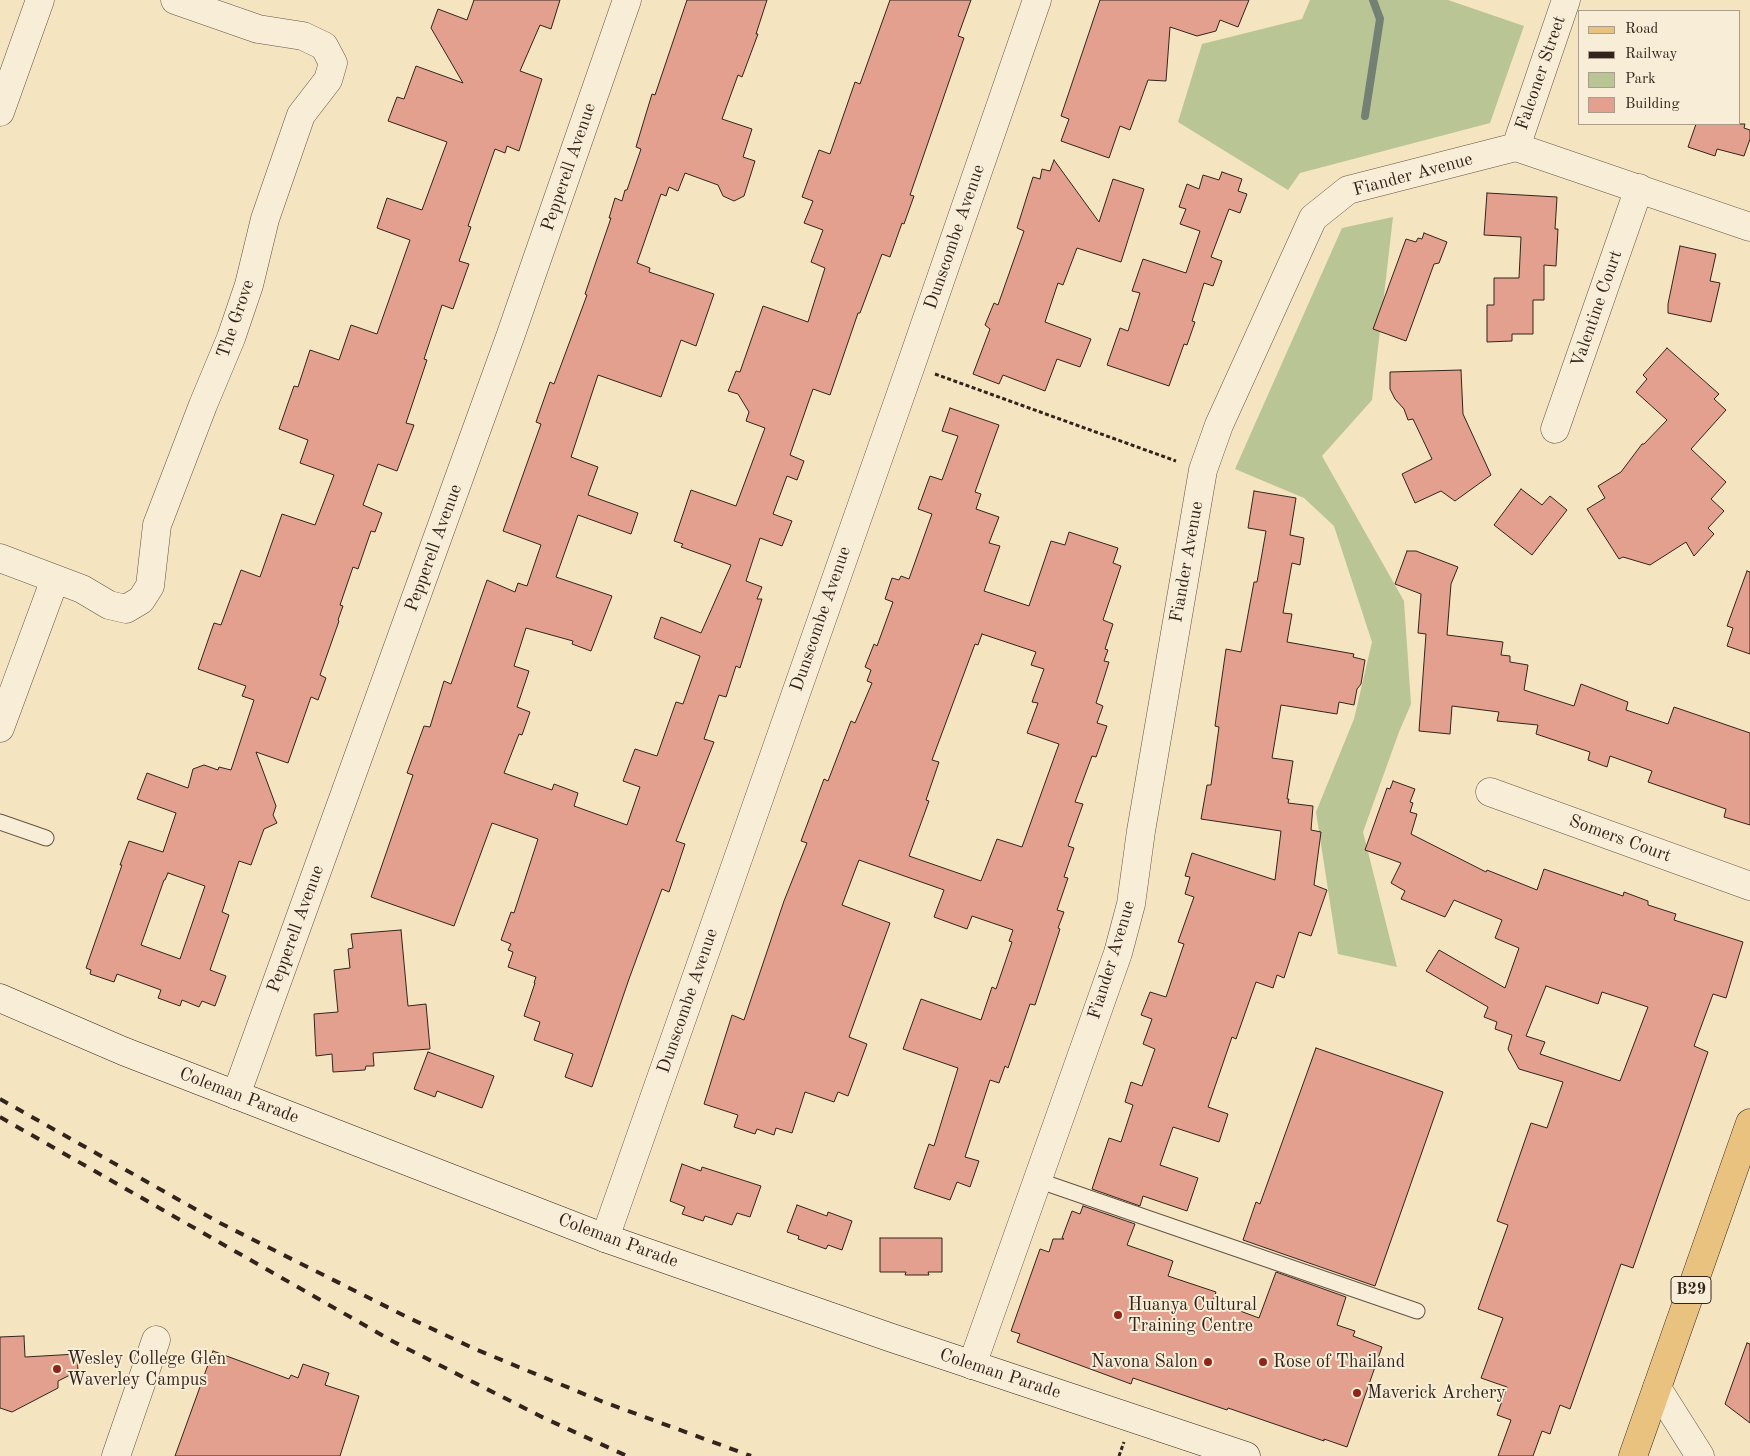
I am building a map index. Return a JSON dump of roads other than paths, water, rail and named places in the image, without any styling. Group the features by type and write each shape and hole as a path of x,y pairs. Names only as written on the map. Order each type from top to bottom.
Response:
{"main road":[{"name":"B29","path":"1633,1456 1750,1123"}],"street":[{"path":"0,112 40,0"},
{"name":"The Grove","path":"0,558 82,589 109,605 126,609 141,600 150,586 157,525 231,338 249,285 265,220 301,115 328,80 333,62 324,46 303,36 258,29 175,0"},
{"name":"Pepperell Avenue","path":"236,1095 510,337 627,0"},
{"name":"Dunscombe Avenue","path":"605,1238 1037,0"},
{"name":"Falconer Street","path":"1516,147 1566,0"},
{"path":"1516,147 1750,227"},
{"name":"Fiander Avenue","path":"972,1365 1118,953 1131,904 1141,831 1203,470 1219,425 1313,218 1348,190 1516,147"},
{"name":"Valentine Court","path":"1555,429 1639,188"},
{"path":"0,728 55,579"},
{"name":"Somers Court","path":"1490,792 1750,886"},
{"name":"Coleman Parade","path":"0,998 123,1051 605,1238 972,1365 1195,1448 1232,1454"},
{"path":"116,1456 156,1340"},
{"path":"1656,1388 1700,1456"}],"lane":[{"path":"0,822 46,838"},
{"path":"1037,1180 1417,1311"}],"waterway":[{"path":"1365,116 1380,19 1373,0"}],"railway":[{"path":"0,1099 220,1223 407,1317 475,1349 601,1401 751,1456"},
{"path":"0,1117 394,1342 544,1418 627,1456"}],"place":[{"name":"Huanya Cultural Training Centre","path":"1118,1315"},
{"name":"Navona Salon","path":"1208,1362"},
{"name":"Rose of Thailand","path":"1263,1362"},
{"name":"Wesley College Glen Waverley Campus","path":"57,1369"},
{"name":"Maverick Archery","path":"1357,1393"}]}
